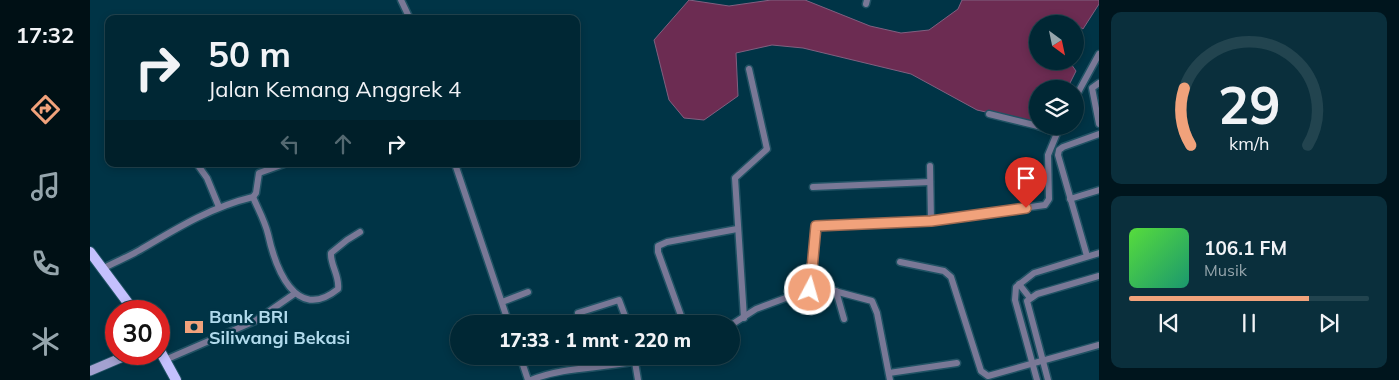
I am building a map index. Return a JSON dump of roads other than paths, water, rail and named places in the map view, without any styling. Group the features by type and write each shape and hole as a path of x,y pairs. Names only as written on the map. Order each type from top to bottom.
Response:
{"main road":[{"path":"90,252 126,300"},
{"path":"90,371 105,365"},
{"path":"168,365 176,380"}],"street":[{"path":"401,0 408,15"},
{"path":"1084,82 1099,54"},
{"path":"744,318 735,177 767,149 749,69"},
{"path":"1099,83 1092,88 1099,124"},
{"path":"989,114 1029,124"},
{"path":"1087,256 1058,155 1059,150 1099,134"},
{"path":"740,320 756,309 807,292 812,285 816,226 931,221 1045,205 1049,199 1048,155 1056,135"},
{"path":"930,166 931,221"},
{"path":"199,167 207,178 219,207"},
{"path":"102,269 191,219 219,207 253,197 256,193 259,173 276,167"},
{"path":"456,167 506,315"},
{"path":"814,187 930,182"},
{"path":"1070,198 1099,190"},
{"path":"253,197 268,234 272,254 294,294 312,299 338,288 339,284 330,259 331,253 360,232"},
{"path":"681,315 658,252 658,246 667,242 737,229"},
{"path":"1038,380 1015,300 1016,287 1034,273 1099,253"},
{"path":"900,262 944,271 951,277 981,371 984,374 995,375 1099,345"},
{"path":"1048,380 1026,303 1030,298 1048,290 1099,276"},
{"path":"1019,284 1030,298"},
{"path":"812,285 866,298 874,305 890,376 957,363"},
{"path":"836,290 844,319"},
{"path":"502,302 528,292"},
{"path":"170,358 255,321 294,294"},
{"path":"578,313 619,300 625,315"},
{"path":"523,365 529,380 606,365"},
{"path":"638,380 639,365"}],"place":[{"name":"Bank BRI Siliwangi Bekasi","path":"194,327"}]}
